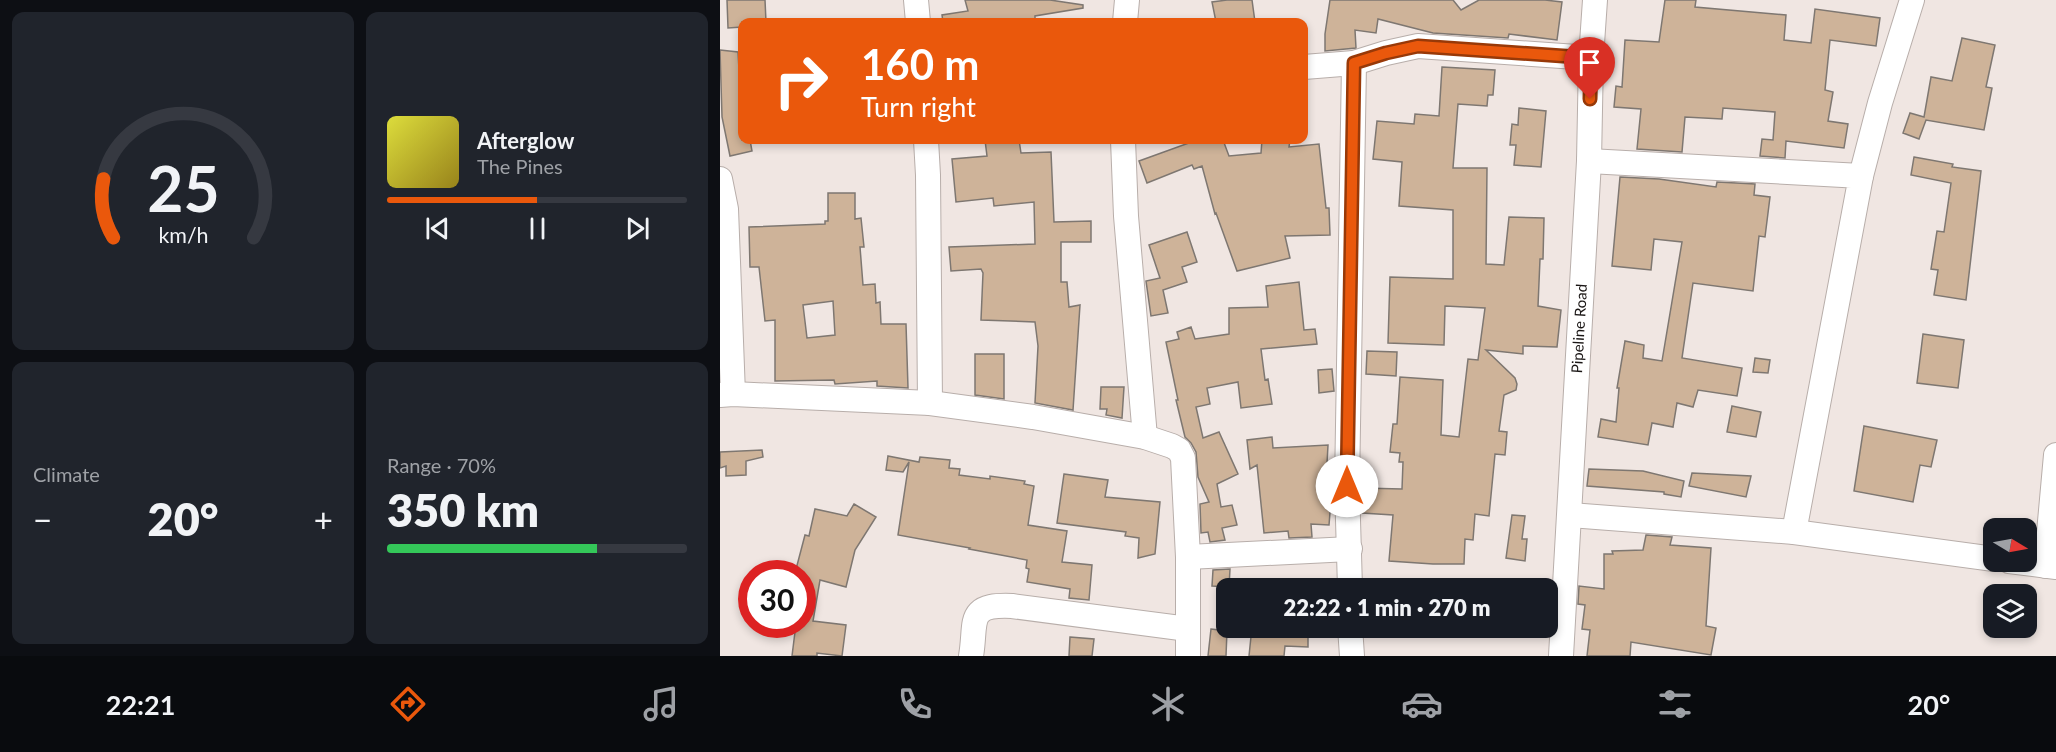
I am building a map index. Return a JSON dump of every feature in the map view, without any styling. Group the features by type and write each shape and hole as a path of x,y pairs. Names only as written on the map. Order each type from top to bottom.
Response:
{"street":[{"path":"916,0 918,18"},
{"path":"1125,18 1127,0"},
{"name":"Pipeline Road","path":"1561,656 1589,161 1591,58 1595,0"},
{"path":"1794,532 1861,176 1912,0"},
{"path":"1308,67 1354,63 1418,46 1591,58"},
{"path":"1350,578 1347,463 1354,63"},
{"path":"926,144 930,403"},
{"path":"1123,144 1125,216 1145,436"},
{"path":"1589,161 1861,176"},
{"path":"720,178 726,209 726,395 930,403 1145,436 1172,446 1179,450 1183,458 1188,557 1188,656"},
{"path":"2051,567 2056,455"},
{"path":"1570,515 1794,532 1983,558"},
{"path":"1188,557 1350,549"},
{"path":"971,656 976,617 981,611 993,605 1188,629"},
{"path":"1351,638 1352,656"}],"building":[{"path":"727,0 765,0 766,18 738,18 738,27 728,28"},
{"path":"965,0 1050,0 1083,5 1083,8 1035,16 1035,18 942,18 942,15 968,11"},
{"path":"1252,0 1254,18 1215,18 1212,2"},
{"path":"1330,0 1453,0 1461,10 1479,0 1562,2 1557,40 1509,34 1508,38 1433,33 1378,19 1376,33 1355,30 1356,48 1325,51"},
{"path":"1665,0 1696,0 1695,7 1786,15 1784,40 1811,43 1815,9 1880,18 1876,46 1830,40 1825,90 1833,92 1828,121 1848,124 1844,148 1786,141 1785,158 1760,156 1762,139 1773,140 1775,112 1723,108 1722,119 1685,117 1682,152 1637,149 1641,109 1614,107 1616,86 1622,87 1625,40 1659,42"},
{"path":"1962,38 1995,45 1986,87 1992,88 1984,130 1926,120 1919,139 1903,133 1910,113 1924,117 1931,77 1952,81"},
{"path":"720,50 738,52 738,144 751,144 752,151 730,156 722,117"},
{"path":"1442,67 1495,70 1493,95 1488,95 1487,106 1458,104 1453,168 1487,168 1486,264 1504,265 1509,217 1544,218 1538,306 1561,310 1557,347 1523,346 1523,354 1486,350 1515,378 1517,384 1516,390 1504,395 1499,431 1507,432 1505,455 1495,454 1489,516 1475,514 1473,540 1465,539 1464,564 1389,561 1393,515 1362,513 1362,488 1402,489 1403,462 1399,462 1400,453 1390,452 1393,424 1397,424 1400,377 1443,380 1441,435 1459,437 1468,359 1478,360 1485,308 1445,306 1444,345 1388,343 1390,277 1453,279 1453,210 1399,206 1402,162 1373,159 1377,121 1414,124 1415,114 1439,116"},
{"path":"1519,108 1546,111 1541,167 1514,165 1516,145 1510,145 1512,124 1518,125"},
{"path":"986,144 1020,144 1021,153 1051,152 1054,222 1091,221 1091,242 1061,242 1061,282 1067,282 1069,307 1080,305 1073,410 1035,403 1038,346 1035,322 981,320 983,273 981,269 951,271 949,247 1035,244 1034,202 994,206 993,198 956,202 952,159 987,156"},
{"path":"1186,144 1224,144 1229,156 1261,153 1262,144 1289,144 1289,147 1319,144 1326,208 1329,208 1330,235 1285,236 1290,258 1237,271 1215,214 1202,166 1194,169 1192,165 1147,183 1139,161"},
{"path":"1914,157 1953,164 1952,167 1981,171 1966,300 1934,295 1938,270 1931,269 1937,231 1944,232 1951,183 1911,175"},
{"path":"1620,177 1659,179 1716,187 1717,182 1755,184 1754,195 1770,197 1765,237 1759,236 1753,291 1693,283 1682,358 1742,368 1737,396 1698,390 1693,407 1677,403 1673,427 1652,423 1648,445 1598,437 1601,419 1616,422 1619,388 1617,388 1625,341 1644,345 1643,358 1662,361 1682,242 1654,239 1651,270 1612,266"},
{"path":"828,193 855,193 855,219 861,218 864,247 860,247 863,285 875,284 876,303 880,302 881,324 906,324 908,388 877,386 877,381 835,384 834,380 775,381 775,320 765,321 759,267 750,267 749,227 825,224 825,221 828,221","holes":["833,301 835,335 807,338 803,305"]},
{"path":"1187,232 1197,262 1182,267 1187,282 1163,290 1168,313 1151,316 1146,281 1160,278 1149,245"},
{"path":"1299,282 1304,330 1315,329 1317,344 1261,349 1265,380 1268,379 1272,404 1241,408 1238,382 1207,388 1210,404 1196,407 1203,438 1219,432 1238,474 1217,484 1221,507 1232,505 1237,525 1222,528 1225,540 1210,542 1208,532 1201,533 1200,504 1209,502 1198,477 1196,452 1185,437 1166,342 1179,339 1177,332 1191,327 1195,339 1229,334 1229,308 1268,307 1266,286"},
{"path":"1923,334 1964,340 1958,388 1917,383"},
{"path":"1367,351 1397,352 1396,376 1366,374"},
{"path":"975,354 1004,354 1004,399 975,395"},
{"path":"1755,358 1770,360 1768,373 1753,372"},
{"path":"1332,369 1334,391 1319,393 1318,370"},
{"path":"1101,387 1124,387 1122,418 1106,415 1107,409 1100,409"},
{"path":"1732,406 1761,412 1756,437 1727,432"},
{"path":"1864,426 1937,440 1931,467 1920,465 1913,502 1854,491"},
{"path":"1272,437 1273,448 1328,445 1325,500 1331,500 1329,525 1311,524 1312,537 1289,538 1288,531 1264,533 1257,465 1250,469 1247,440"},
{"path":"762,450 763,457 746,461 746,475 726,476 726,466 720,468 720,452"},
{"path":"888,456 919,462 920,457 950,460 949,468 960,469 959,475 990,479 990,476 1025,481 1024,484 1034,486 1028,525 1067,531 1062,562 1092,565 1089,600 1069,598 1070,589 1027,582 1029,569 1026,568 1027,560 898,535 909,462 903,472 886,470"},
{"path":"1589,469 1643,471 1684,481 1681,497 1664,494 1664,492 1587,486"},
{"path":"1692,473 1751,476 1746,497 1689,486"},
{"path":"1064,474 1108,480 1105,497 1160,502 1155,554 1138,558 1139,538 1125,536 1126,532 1057,523"},
{"path":"854,504 876,517 855,550 846,587 820,580 816,603 816,560 798,560 805,535 809,536 815,509 847,516"},
{"path":"1512,515 1525,516 1522,539 1527,539 1525,561 1506,558"},
{"path":"1646,535 1672,537 1670,545 1711,548 1706,626 1716,628 1711,655 1631,642 1630,656 1587,656 1590,630 1582,629 1585,605 1578,604 1579,586 1604,589 1604,554 1613,554 1612,551 1643,550"},
{"path":"1230,569 1230,578 1216,578 1216,586 1212,586 1213,570"},
{"path":"816,621 846,625 842,656 817,653 817,656 792,656 794,638 816,638"},
{"path":"1211,629 1216,630 1216,638 1227,638 1226,656 1208,656"},
{"path":"1070,637 1094,639 1092,656 1069,656"},
{"path":"1251,638 1308,638 1308,647 1285,646 1284,656 1249,656"}],"route":[{"path":"1347,486 1354,63 1418,46 1591,58 1590,99"}]}
